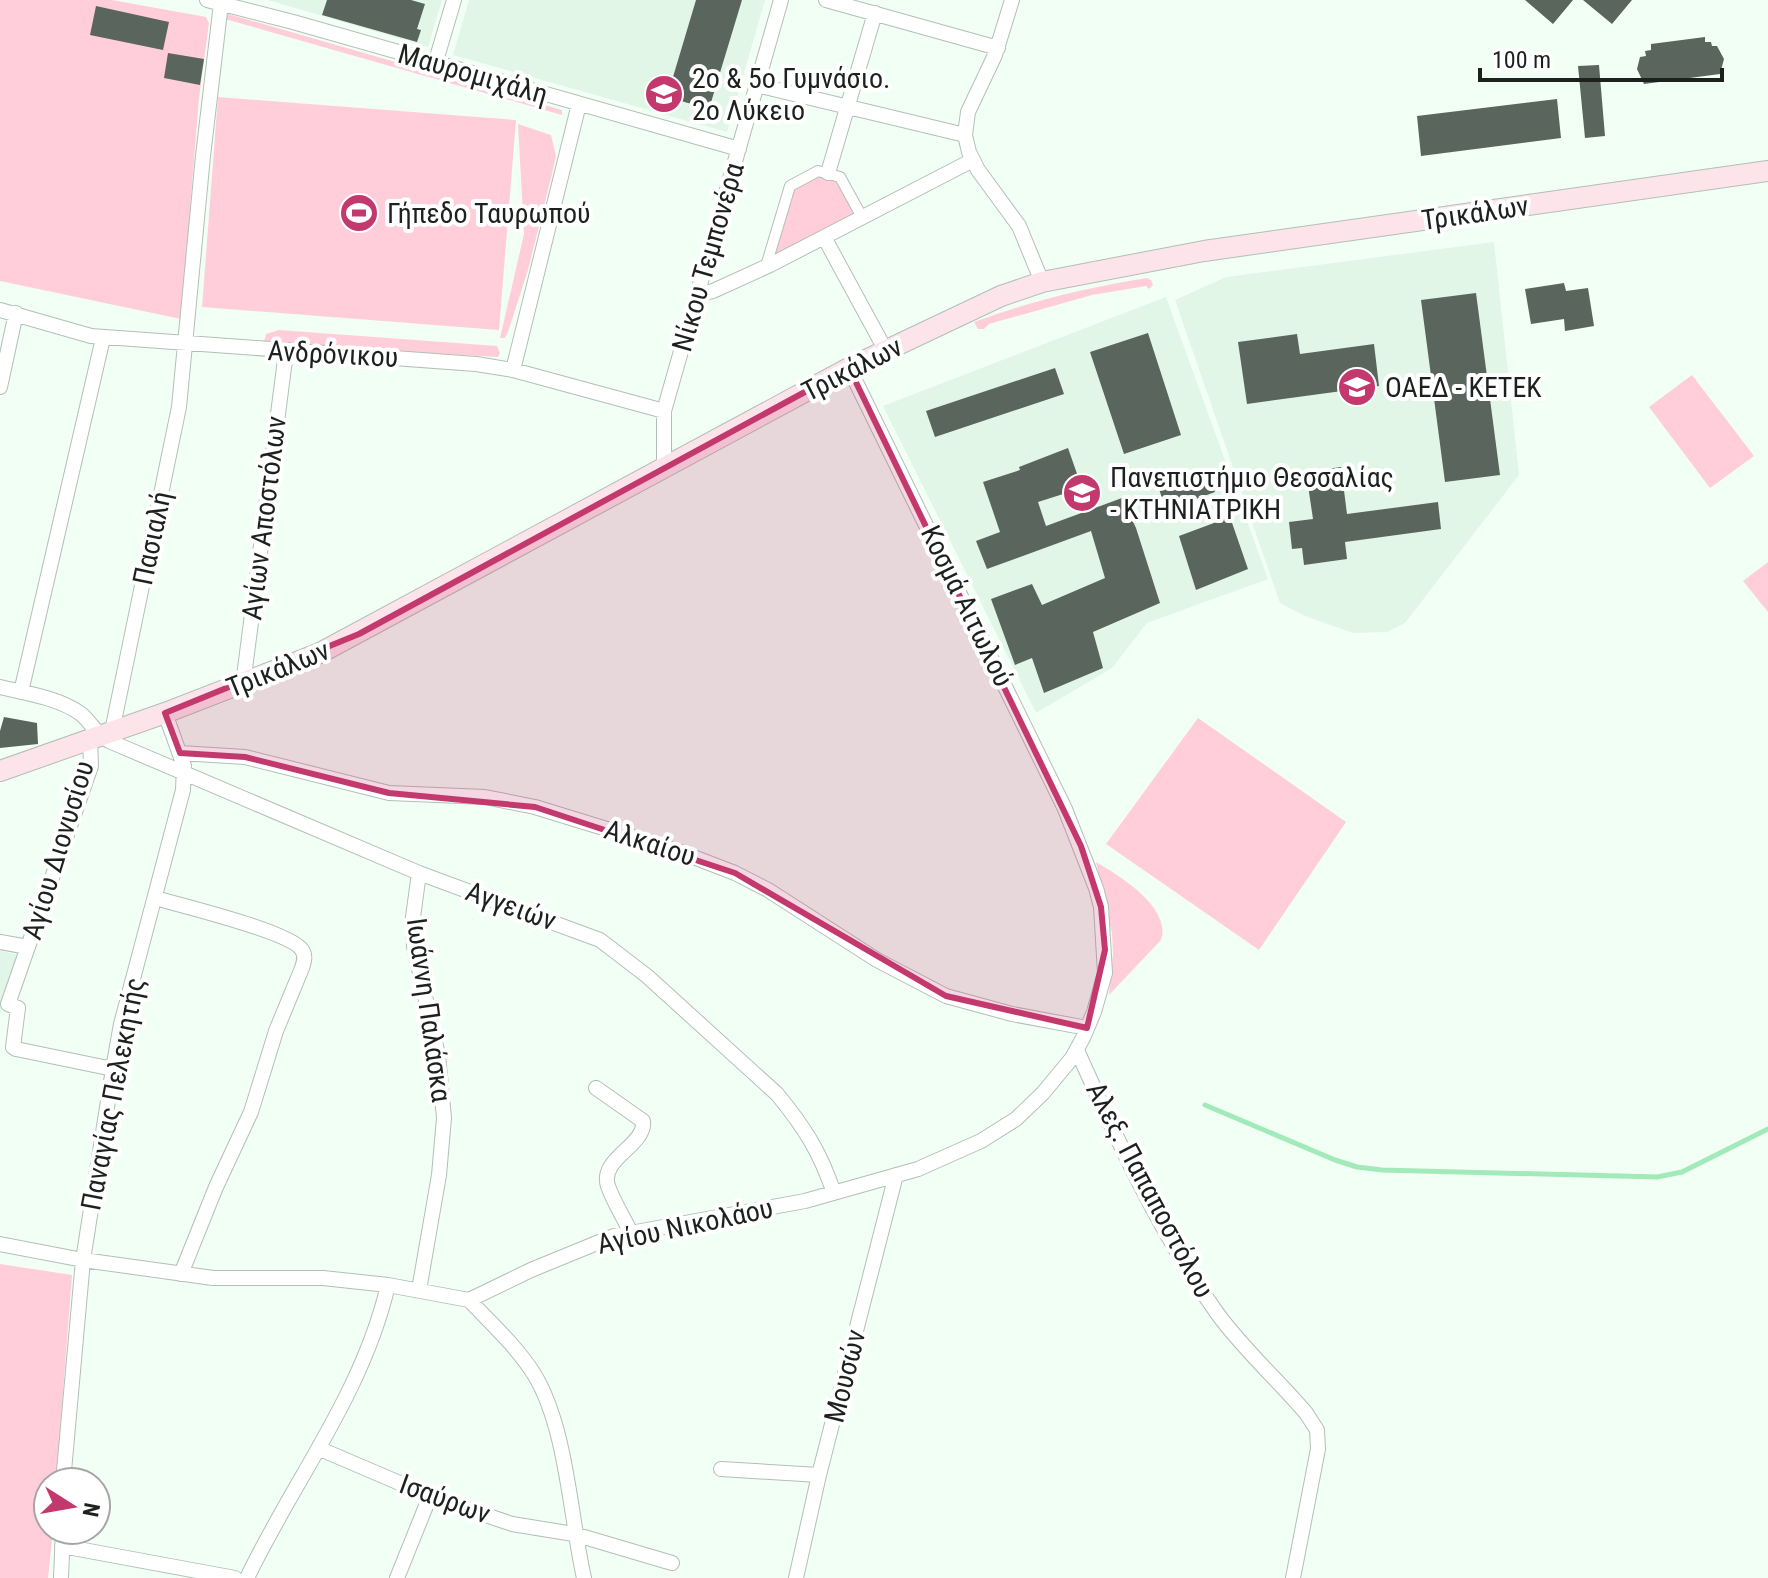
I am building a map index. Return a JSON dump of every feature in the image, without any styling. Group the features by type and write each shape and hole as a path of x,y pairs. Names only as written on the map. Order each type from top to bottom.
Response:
{"main road":[{"name":"Τρικάλων","path":"0,771 243,684 359,634 849,368 1001,296 1042,282 1204,251 1768,171"}],"street":[{"path":"435,64 454,0"},
{"name":"Νίκου Τεμπονέρα","path":"664,469 664,411 781,0"},
{"path":"826,0 998,48"},
{"path":"1012,0 998,48 968,112 965,135 973,160 1014,218 1042,282"},
{"name":"Μαυρομιχάλη","path":"214,1 739,149"},
{"name":"Πασιαλή","path":"100,735 179,407 214,1"},
{"path":"828,173 875,13"},
{"path":"757,85 965,135"},
{"path":"513,370 579,104"},
{"path":"697,295 713,291 766,266 973,160"},
{"path":"766,266 790,186 818,171 840,177 862,217"},
{"path":"824,237 886,351"},
{"name":"Ανδρόνικου","path":"0,310 67,331 103,338 452,361 513,370 664,411"},
{"path":"0,387 16,313"},
{"path":"21,692 103,338"},
{"name":"Αγίων Αποστόλων","path":"243,684 286,352"},
{"name":"Κοσμά Αιτωλού","path":"849,368 1000,673 1081,846"},
{"path":"0,687 75,710 100,735"},
{"name":"Παναγίας Πελεκητής","path":"64,1466 83,1260 113,1069 121,1024 180,808 184,773 165,713"},
{"name":"Αγγειών","path":"100,735 419,873 594,937 615,949 777,1094 796,1117 821,1157 834,1193"},
{"name":"Αγίου Διονυσίου","path":"100,735 8,1004 18,1008 13,1047 113,1069"},
{"name":"Αλκαίου","path":"180,753 245,757 389,793 485,797 535,807 726,869 768,890 877,960 946,996 1012,1014 1087,1028"},
{"name":"Αγίου Νικολάου","path":"469,1300 583,1248 631,1233 834,1193 918,1169 981,1141 1016,1119 1043,1093 1077,1050 1105,973 1101,907 1081,846"},
{"name":"Ιωάννη Παλάσκα","path":"419,873 413,917 414,946 438,1055 444,1118 439,1175 419,1290"},
{"path":"155,898 267,932 301,948 304,954 302,968 264,1063 251,1112 181,1274"},
{"path":"0,942 28,947"},
{"name":"Αλεξ. Παπαποστόλου","path":"1077,1050 1120,1145 1181,1259 1220,1316 1306,1413 1317,1430 1318,1449 1293,1578"},
{"path":"596,1088 643,1121 642,1132 612,1165 607,1175 608,1187 631,1233"},
{"name":"Μουσών","path":"796,1578 819,1475 896,1175"},
{"path":"0,1244 181,1274 228,1278 323,1278 388,1285 469,1300 521,1356 544,1393 558,1432 584,1578"},
{"path":"247,1578 320,1449 375,1334 388,1285"},
{"name":"Ισαύρων","path":"320,1449 430,1496 512,1524 574,1534 672,1563"},
{"path":"721,1469 819,1475"},
{"path":"397,1578 430,1496"},
{"path":"61,1578 62,1546 235,1578"}],"highlighted area":[{"path":"849,368 1081,846 1101,907 1105,950 1087,1028 946,996 735,873 535,807 389,793 245,757 180,753 165,713 359,634"}],"shaded area":[{"path":"0,0 112,0 206,17 209,23 199,98 181,319 0,281"},
{"path":"268,0 442,0 428,47"},
{"name":"2ο & 5ο Γυμνάσιο. 2ο Λύκειο","path":"469,0 765,0 727,132 453,55"},
{"path":"225,13 562,110 562,115 225,19"},
{"name":"Γήπεδο Ταυρωπού","path":"218,97 516,120 499,330 202,307"},
{"path":"518,124 551,135 556,156 528,270 509,329 505,338 500,338 524,234"},
{"path":"818,174 837,179 859,218 769,264 792,188"},
{"name":"ΟΑΕΔ - ΚΕΤΕΚ","path":"1494,242 1519,475 1405,623 1387,632 1353,633 1305,616 1280,603 1175,300 1226,277"},
{"path":"1147,278 1153,285 1149,289 1146,286 1092,295 989,324 984,329 978,329 974,322 1060,296"},
{"name":"Πανεπιστήμιο Θεσσαλίας - ΚΤΗΝΙΑΤΡΙΚΗ","path":"1166,297 1268,579 1147,623 1112,668 1036,713 883,406"},
{"path":"279,330 497,346 500,353 498,357 264,342 266,334"},
{"path":"1692,375 1754,456 1710,488 1649,407"},
{"path":"1768,562 1768,612 1743,581"},
{"path":"1198,718 1346,822 1259,950 1106,844"},
{"path":"1096,862 1141,894 1159,916 1162,928 1161,940 1109,995 1112,933"},
{"path":"0,951 20,955 0,1014"},
{"path":"0,1264 72,1275 57,1466 32,1466 32,1546 51,1546 48,1578 0,1578"}],"building":[{"path":"327,0 411,0 425,4 417,29 421,30 417,42 322,15"},
{"path":"696,0 742,0 709,109 667,97"},
{"path":"1525,0 1573,0 1553,24"},
{"path":"1583,0 1632,0 1612,24"},
{"path":"96,6 169,22 163,50 90,35"},
{"path":"1705,37 1705,42 1717,46 1724,59 1720,74 1644,84 1637,69 1640,57 1646,56 1645,51 1651,50 1651,44"},
{"path":"168,53 204,59 200,85 164,78"},
{"path":"1599,65 1605,136 1585,138 1578,66"},
{"path":"1557,99 1561,138 1421,156 1417,116"},
{"path":"1564,283 1566,291 1588,288 1594,326 1565,331 1564,319 1531,324 1525,289"},
{"path":"1476,293 1500,475 1445,482 1421,300"},
{"path":"1148,333 1181,435 1124,454 1090,352"},
{"path":"1297,334 1300,354 1374,344 1379,386 1247,404 1238,342"},
{"path":"1055,368 1064,394 935,437 926,411"},
{"path":"1068,448 1082,488 1038,502 1046,526 1122,498 1136,528 1160,603 1093,632 1103,668 1044,693 1032,658 1015,665 991,599 1032,584 1042,605 1105,578 1091,531 987,569 976,541 1000,532 983,482 1020,470 1019,467"},
{"path":"1341,467 1347,514 1438,502 1441,529 1345,542 1347,559 1304,565 1302,548 1292,549 1289,522 1313,519 1306,472"},
{"path":"1208,472 1215,492 1166,510 1159,489"},
{"path":"1230,517 1248,569 1196,590 1179,536"},
{"path":"4,717 37,723 38,744 0,748"}],"waterway":[{"path":"1205,1105 1335,1160 1382,1170 1657,1177 1682,1172 1768,1129"}],"place":[{"name":"2ο & 5ο Γυμνάσιο. 2ο Λύκειο","path":"664,94"},
{"name":"Γήπεδο Ταυρωπού","path":"359,213"},
{"name":"ΟΑΕΔ - ΚΕΤΕΚ","path":"1357,387"},
{"name":"Πανεπιστήμιο Θεσσαλίας - ΚΤΗΝΙΑΤΡΙΚΗ","path":"1082,493"}]}
